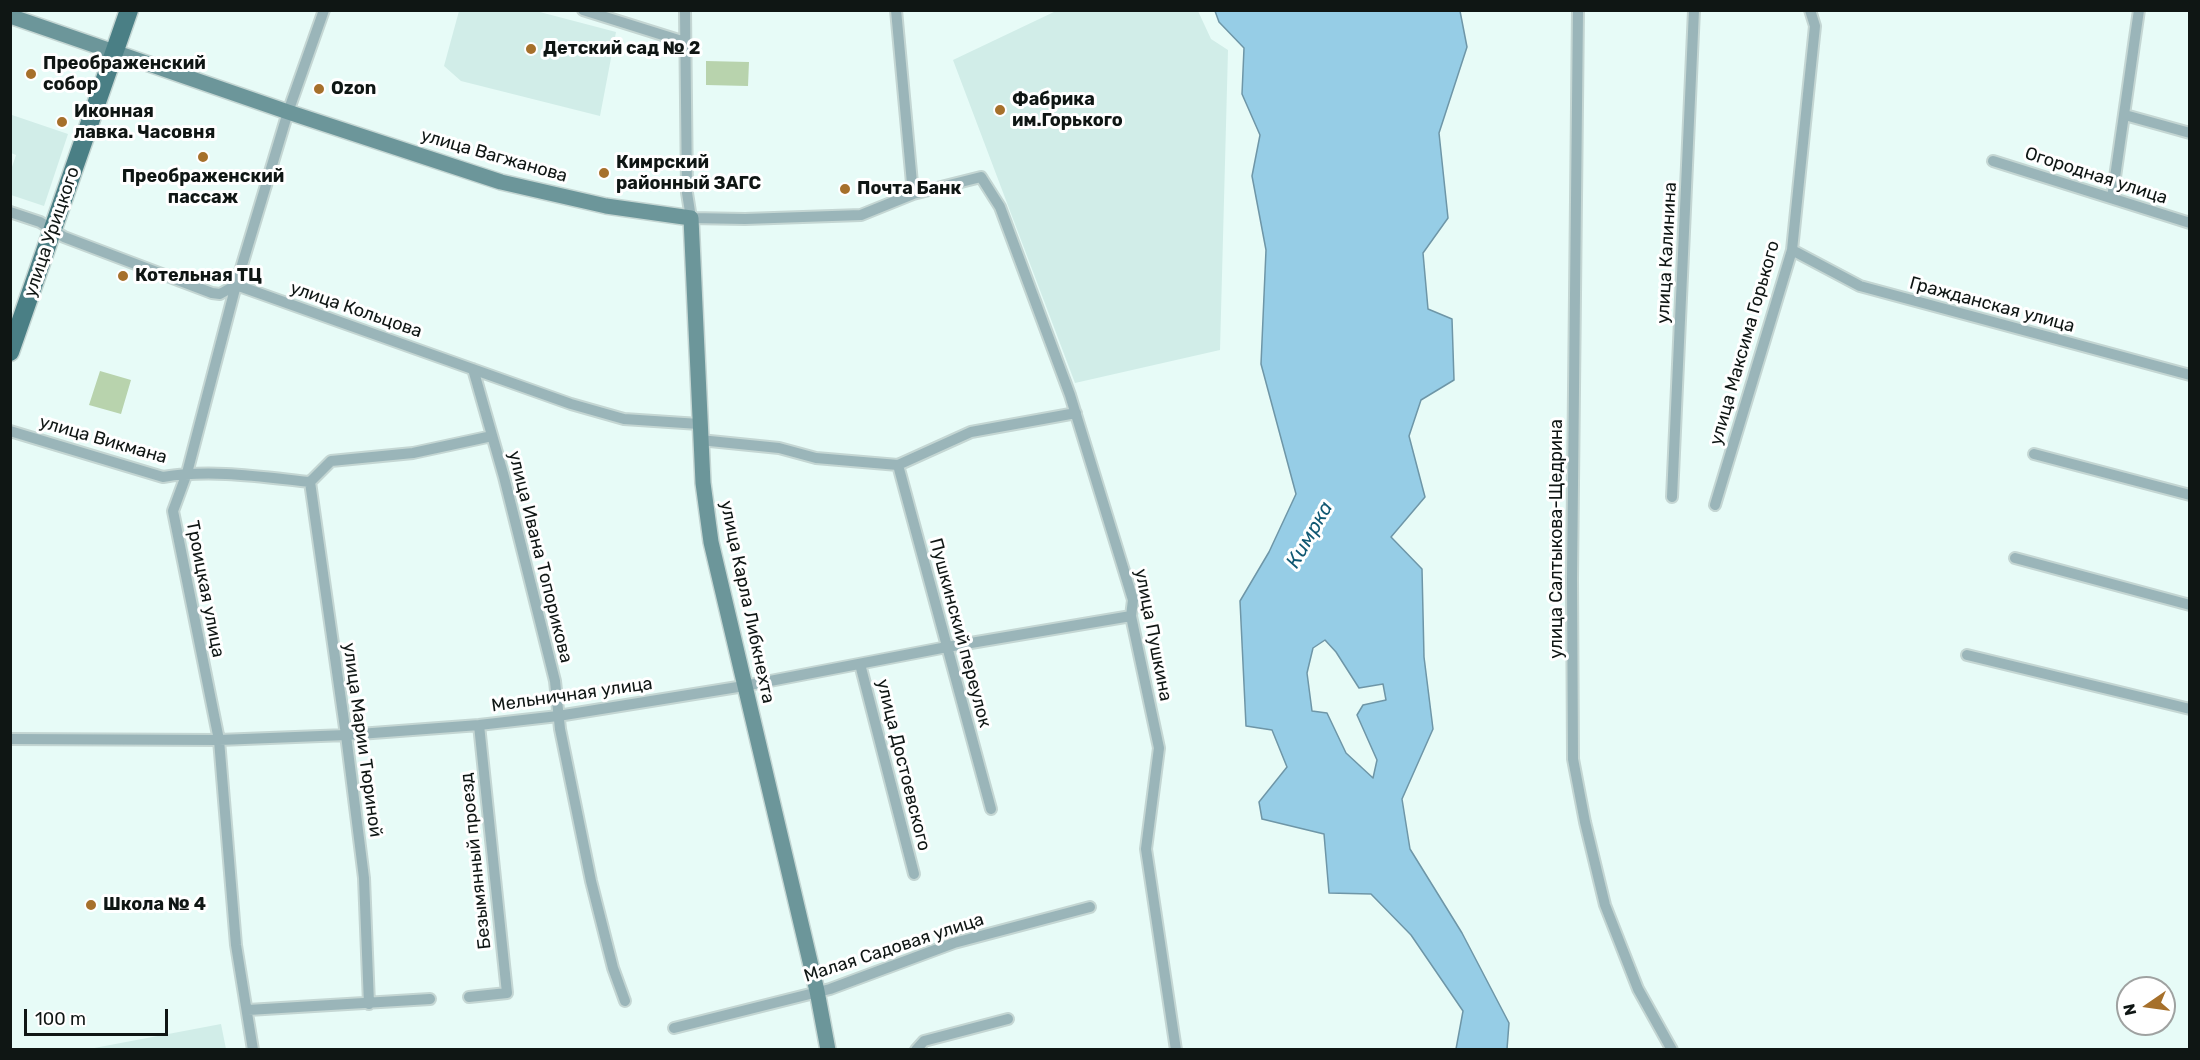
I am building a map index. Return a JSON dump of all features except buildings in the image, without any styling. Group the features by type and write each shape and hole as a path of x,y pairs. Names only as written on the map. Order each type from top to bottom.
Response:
{"main road":[{"name":"улица Урицкого","path":"10,352 129,10"}],"street":[{"name":"Троицкая улица","path":"253,1050 236,945 219,740 173,511 187,473 237,285 288,112 324,10"},
{"path":"583,10 685,42"},
{"name":"улица Карла Либкнехта","path":"685,10 687,193 691,218 700,440 711,542 817,991 828,1050"},
{"path":"896,10 913,194"},
{"name":"улица Салтыкова-Щедрина","path":"1578,10 1572,579 1573,759 1605,905 1638,989 1672,1050"},
{"name":"улица Калинина","path":"1672,497 1694,10"},
{"name":"улица Максима Горького","path":"1715,505 1792,250 1815,26 1810,10"},
{"path":"2112,198 2139,10"},
{"name":"улица Вагжанова","path":"10,16 288,112 501,182 606,206 691,218 745,219 861,215 913,194 981,177"},
{"path":"2125,115 2190,133"},
{"name":"Огородная улица","path":"1993,161 2190,223"},
{"name":"улица Пушкина","path":"981,177 1000,207 1076,413 1133,600 1131,616 1160,748 1146,849 1176,1050"},
{"path":"10,212 40,222 64,237 212,293 220,294 237,285"},
{"name":"Гражданская улица","path":"1792,250 1860,286 2190,375"},
{"name":"улица Кольцова","path":"237,285 571,404 624,418 699,424"},
{"name":"улица Ивана Топорикова","path":"473,369 504,477 555,681 558,716 591,881 613,968 625,1001"},
{"path":"700,440 780,448 816,458 898,465 971,432 1076,413"},
{"name":"улица Викмана","path":"10,431 163,477 187,473 310,482"},
{"path":"310,482 331,461 413,453 492,436"},
{"path":"2034,454 2190,495"},
{"name":"Пушкинский переулок","path":"898,465 991,809"},
{"name":"улица Марии Тюриной","path":"310,482 364,878 369,1004"},
{"path":"2015,558 2190,605"},
{"name":"Мельничная улица","path":"10,739 219,740 346,735 479,725 558,716 744,686 1131,616"},
{"path":"1967,655 2190,709"},
{"name":"улица Достоевского","path":"860,664 914,874"},
{"name":"Безымянный проезд","path":"469,997 507,993 479,725"},
{"name":"Малая Садовая улица","path":"674,1028 830,989 954,943 1090,907"},
{"path":"248,1010 430,999"},
{"path":"916,1050 924,1041 1008,1019"}],"shaded area":[{"name":"Детский сад № 2","path":"459,11 536,11 616,32 600,116 461,81 444,66"},
{"path":"1056,11 1198,11 1211,39 1228,50 1220,350 1075,383 953,60"},
{"path":"12,115 68,134 44,206 11,195 11,170 16,155 11,153"},
{"path":"221,1024 226,1049 89,1049"}],"green space":[{"path":"706,61 749,62 748,86 706,85"},
{"path":"100,371 131,380 121,414 89,405"}],"water":[{"name":"Кимрка","path":"1215,11 1460,11 1467,47 1439,133 1448,218 1423,253 1428,309 1452,319 1454,380 1421,400 1409,436 1425,497 1391,537 1422,569 1424,657 1433,729 1402,799 1410,849 1462,933 1509,1023 1507,1049 1456,1049 1463,1011 1411,935 1371,894 1329,893 1324,834 1262,819 1259,802 1287,767 1272,730 1246,726 1240,601 1269,552 1296,494 1261,364 1266,250 1252,176 1260,135 1242,94 1244,48 1219,22","holes":["1325,640 1336,652 1359,688 1383,684 1386,700 1363,705 1357,715 1377,760 1373,778 1346,753 1327,713 1312,711 1307,673 1313,648"]}],"place":[{"name":"Детский сад № 2","path":"531,49"},
{"name":"Преображенский собор","path":"31,74"},
{"name":"Ozon","path":"319,89"},
{"name":"Фабрика им.Горького","path":"1000,110"},
{"name":"Иконная лавка. Часовня","path":"62,122"},
{"name":"Преображенский пассаж","path":"203,157"},
{"name":"Кимрский районный ЗАГС","path":"604,173"},
{"name":"Почта Банк","path":"845,189"},
{"name":"Котельная ТЦ","path":"123,276"},
{"name":"Школа № 4","path":"91,905"}]}
